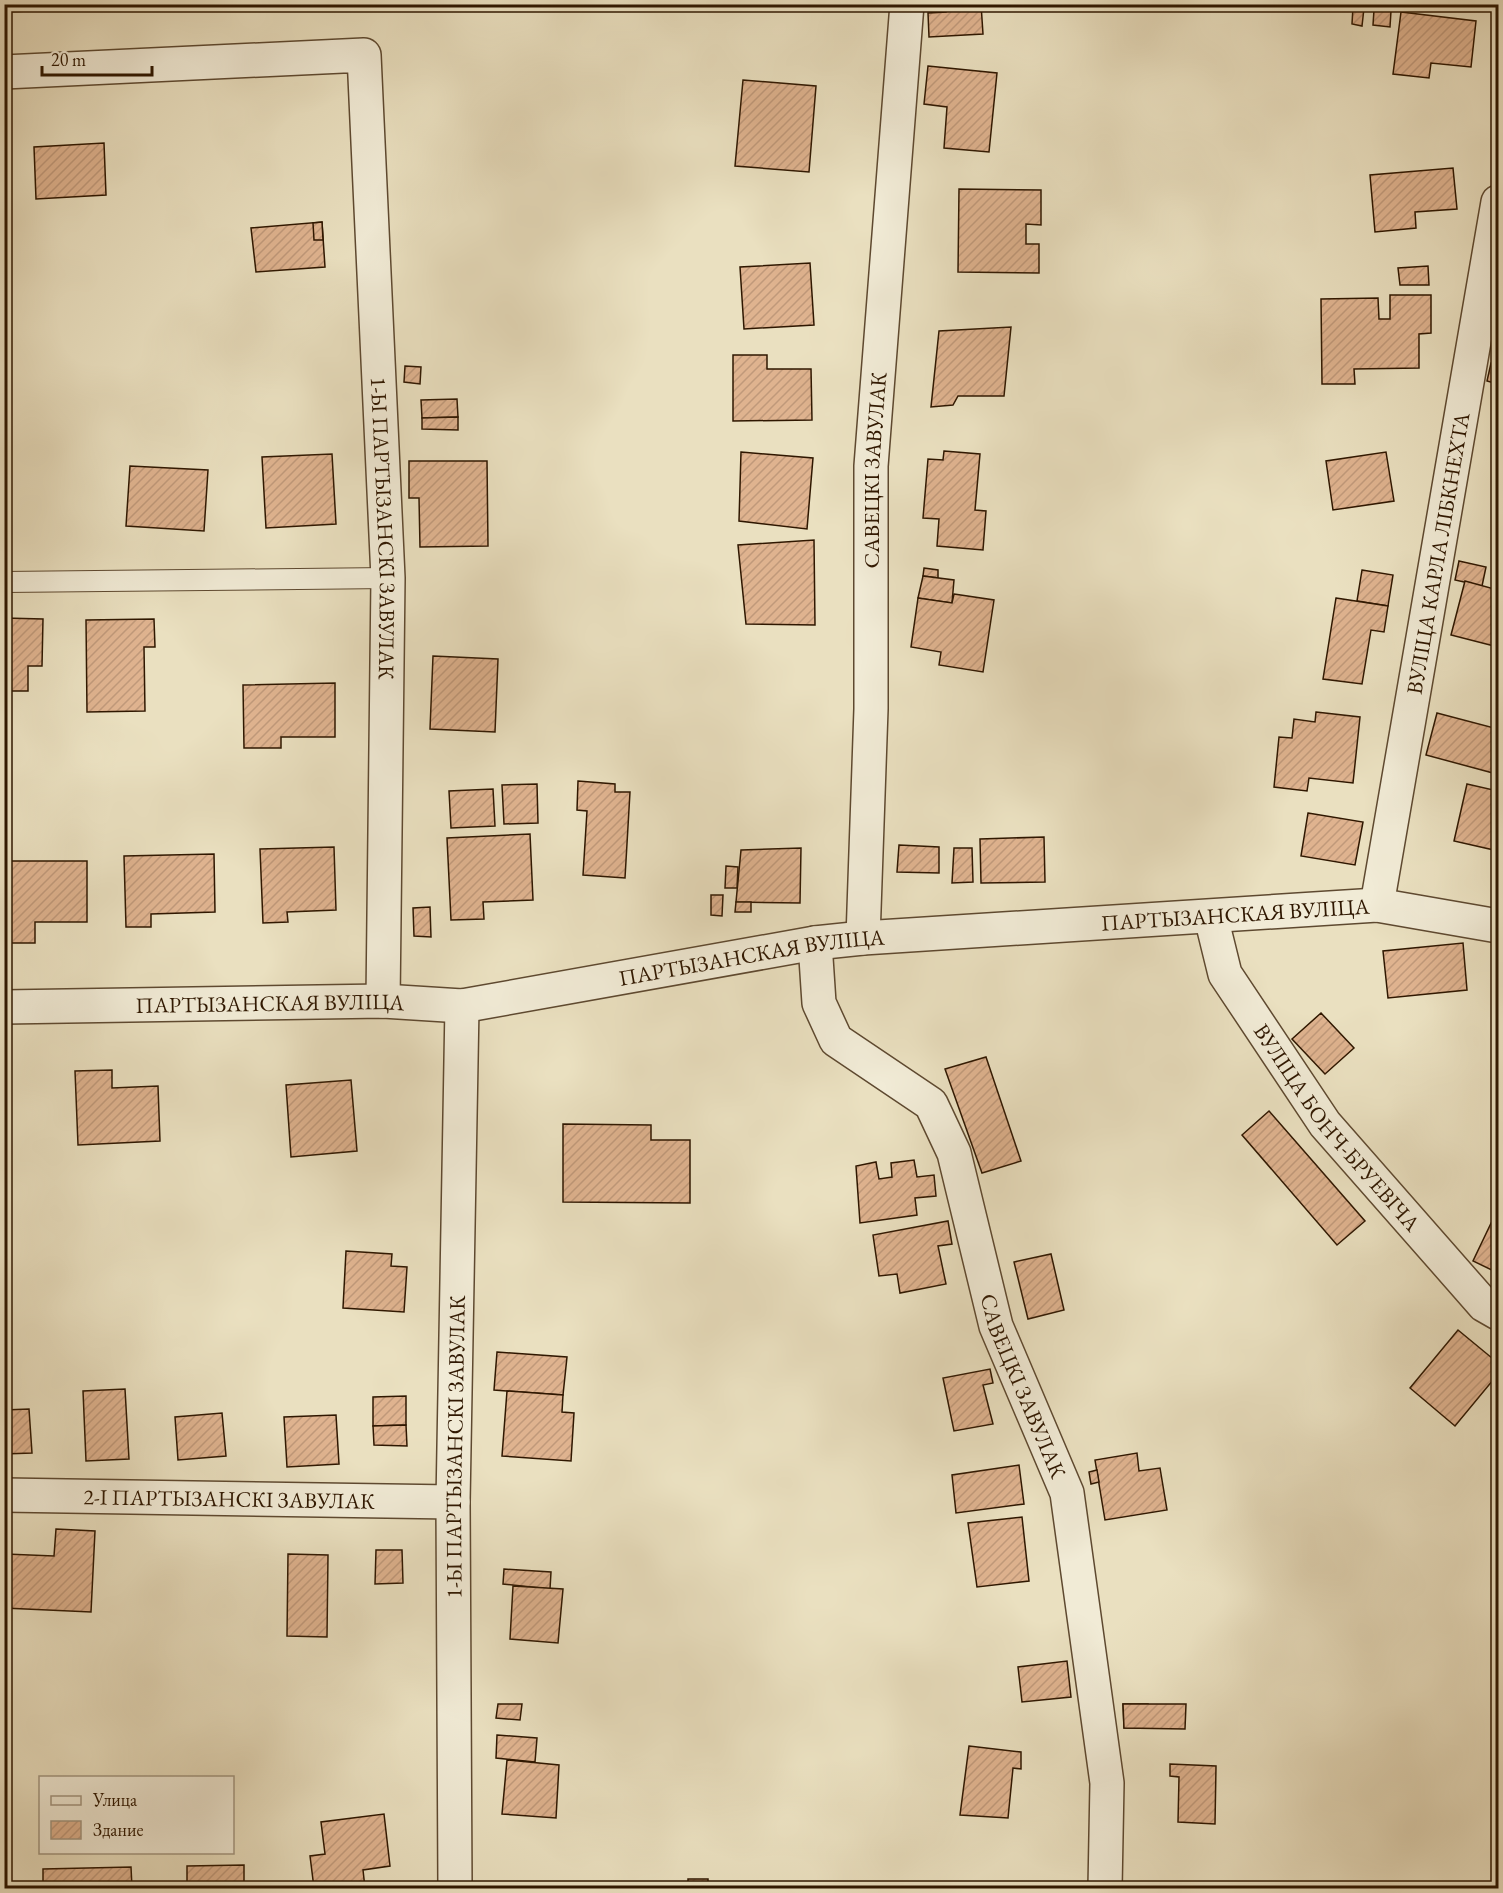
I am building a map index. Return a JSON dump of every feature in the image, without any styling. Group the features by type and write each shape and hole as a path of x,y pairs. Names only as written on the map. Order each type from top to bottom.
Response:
{"street":[{"name":"САВЕЦКІ ЗАВУЛАК","path":"863,938 872,709 871,466 908,4"},
{"name":"1-Ы ПАРТЫЗАНСКІ ЗАВУЛАК","path":"4,72 364,55 388,578 383,1001"},
{"name":"ВУЛІЦА КАРЛА ЛІБКНЕХТА","path":"1377,905 1498,202"},
{"name":"ПАРТЫЗАНСКАЯ ВУЛІЦА","path":"4,1007 383,1001 462,1006 815,943 1377,905 1498,926"},
{"name":"ВУЛІЦА БОНЧ-БРУЕВІЧА","path":"1211,917 1225,975 1325,1124 1484,1305 1498,1313"},
{"name":"САВЕЦКІ ЗАВУЛАК","path":"815,943 819,1004 836,1040 931,1104 954,1153 996,1326 1067,1494 1107,1783 1105,1888"},
{"name":"1-Ы ПАРТЫЗАНСКІ ЗАВУЛАК","path":"455,1888 453,1502 462,1006"},
{"name":"2-І ПАРТЫЗАНСКІ ЗАВУЛАК","path":"4,1495 453,1502"}],"lane":[{"path":"4,582 388,578"}],"building":[{"path":"4,4 58,4 58,10 4,12"},
{"path":"135,4 193,4 193,6 135,8"},
{"path":"946,4 981,4 983,34 929,37 928,13 946,12"},
{"path":"1353,7 1364,8 1362,26 1352,24"},
{"path":"1374,10 1391,11 1390,27 1373,25"},
{"path":"1401,12 1476,21 1471,67 1431,63 1429,78 1393,74"},
{"path":"928,66 997,73 989,152 944,148 947,107 924,104"},
{"path":"743,80 816,86 809,172 735,166"},
{"path":"104,143 106,195 36,199 34,147"},
{"path":"1453,168 1457,209 1415,212 1416,228 1375,232 1370,175"},
{"path":"959,189 1041,190 1041,225 1026,224 1026,244 1039,244 1039,273 958,272"},
{"path":"322,222 325,267 256,272 251,228"},
{"path":"322,222 323,240 314,240 313,223"},
{"path":"810,263 814,325 744,329 740,267"},
{"path":"1428,266 1429,285 1400,285 1398,268"},
{"path":"1390,295 1431,295 1431,333 1419,334 1419,368 1354,369 1355,384 1322,384 1321,299 1378,298 1379,319 1390,319"},
{"path":"1011,327 1004,396 958,396 953,405 931,407 939,331"},
{"path":"733,355 767,355 767,369 811,369 812,420 733,421"},
{"path":"1491,363 1498,364 1498,384 1487,381"},
{"path":"405,366 421,367 420,384 404,382"},
{"path":"457,399 458,417 422,418 421,400"},
{"path":"458,417 458,430 422,429 422,418"},
{"path":"4,422 10,422 7,509 4,509"},
{"path":"944,451 980,454 975,510 986,511 983,550 937,546 939,519 923,518 928,459 943,460"},
{"path":"741,452 813,458 807,529 739,521"},
{"path":"1386,452 1394,501 1333,510 1326,461"},
{"path":"332,454 336,524 266,528 262,457"},
{"path":"409,461 487,461 488,546 420,547 419,498 409,498"},
{"path":"130,466 208,470 204,531 126,526"},
{"path":"814,540 815,625 746,624 738,545"},
{"path":"1459,561 1486,567 1482,586 1455,580"},
{"path":"924,568 938,570 938,578 923,576"},
{"path":"1362,570 1393,575 1388,606 1357,601"},
{"path":"923,576 954,580 952,603 918,598"},
{"path":"1465,581 1498,590 1498,647 1451,635"},
{"path":"954,594 994,600 983,672 939,665 941,652 911,647 918,598 952,603"},
{"path":"1336,598 1388,606 1384,632 1371,630 1362,684 1323,679"},
{"path":"4,618 43,619 42,666 28,666 28,691 4,691"},
{"path":"154,619 155,647 144,647 145,711 87,712 86,620"},
{"path":"433,656 498,659 495,732 430,729"},
{"path":"335,683 335,737 281,737 281,748 244,748 243,685"},
{"path":"1316,712 1360,717 1353,783 1309,778 1307,791 1274,787 1279,737 1292,738 1294,719 1315,722"},
{"path":"1437,713 1498,729 1498,753 1493,773 1426,755"},
{"path":"578,781 615,784 615,792 630,792 625,878 583,875 587,811 577,810"},
{"path":"537,784 538,823 504,824 502,785"},
{"path":"1467,784 1498,791 1498,832 1494,850 1454,841"},
{"path":"493,789 495,826 451,828 449,791"},
{"path":"1308,813 1363,822 1355,865 1301,856"},
{"path":"530,834 533,900 483,902 484,919 451,920 447,838"},
{"path":"1044,837 1045,882 981,883 980,839"},
{"path":"899,845 939,847 939,873 897,872"},
{"path":"334,847 336,910 287,912 288,922 263,923 260,849"},
{"path":"801,848 800,903 736,902 741,850"},
{"path":"954,848 972,848 973,882 952,883"},
{"path":"214,854 215,912 151,914 151,927 126,927 124,856"},
{"path":"4,861 87,861 87,922 35,922 35,943 4,943"},
{"path":"726,866 738,867 737,888 725,888"},
{"path":"711,895 723,895 722,916 711,915"},
{"path":"736,902 751,902 751,912 735,912"},
{"path":"430,907 431,937 414,936 413,908"},
{"path":"1463,943 1467,990 1388,998 1383,951"},
{"path":"1321,1013 1354,1048 1325,1074 1292,1039"},
{"path":"986,1057 1021,1161 982,1173 945,1069"},
{"path":"112,1070 112,1088 158,1086 160,1141 78,1145 75,1071"},
{"path":"351,1080 357,1151 291,1157 286,1085"},
{"path":"1269,1111 1365,1221 1337,1245 1242,1135"},
{"path":"563,1124 651,1125 651,1140 690,1140 690,1203 563,1202"},
{"path":"914,1160 917,1177 934,1175 936,1196 915,1198 917,1215 860,1223 856,1166 876,1162 879,1179 892,1177 891,1163"},
{"path":"1493,1219 1498,1222 1498,1273 1473,1261"},
{"path":"948,1221 952,1244 938,1246 946,1284 900,1293 897,1274 879,1276 873,1235"},
{"path":"346,1251 392,1254 391,1266 407,1267 404,1312 343,1308"},
{"path":"1051,1254 1064,1310 1028,1319 1014,1262"},
{"path":"1458,1330 1498,1363 1498,1374 1455,1426 1410,1388"},
{"path":"497,1352 567,1357 563,1395 494,1390"},
{"path":"990,1369 993,1383 983,1385 993,1424 954,1431 943,1378"},
{"path":"125,1389 129,1459 86,1461 83,1391"},
{"path":"507,1391 563,1395 562,1412 574,1413 571,1461 502,1456"},
{"path":"406,1396 406,1425 373,1426 373,1397"},
{"path":"29,1409 32,1453 4,1454 4,1410"},
{"path":"222,1413 226,1456 178,1460 175,1417"},
{"path":"336,1415 339,1464 287,1467 284,1417"},
{"path":"406,1425 407,1446 374,1445 373,1426"},
{"path":"1137,1453 1139,1471 1160,1468 1167,1510 1105,1520 1095,1460"},
{"path":"1019,1465 1024,1504 956,1513 952,1475"},
{"path":"1097,1470 1099,1482 1091,1484 1089,1472"},
{"path":"1022,1517 1029,1581 977,1587 968,1523"},
{"path":"56,1529 95,1531 91,1612 4,1608 6,1554 54,1556"},
{"path":"376,1550 402,1550 403,1583 375,1584"},
{"path":"288,1554 328,1555 327,1637 287,1636"},
{"path":"504,1569 551,1572 550,1589 503,1584"},
{"path":"513,1586 563,1589 558,1643 510,1639"},
{"path":"1067,1661 1071,1697 1022,1702 1018,1667"},
{"path":"498,1704 522,1704 520,1720 496,1718"},
{"path":"1123,1704 1148,1704 1147,1728 1124,1728"},
{"path":"1123,1704 1186,1704 1185,1729 1124,1728"},
{"path":"497,1735 537,1738 535,1762 496,1758"},
{"path":"969,1746 1021,1752 1021,1769 1013,1768 1008,1818 960,1815"},
{"path":"507,1760 559,1765 556,1818 502,1814"},
{"path":"1170,1764 1216,1766 1215,1824 1178,1822 1179,1777 1170,1776"},
{"path":"384,1814 390,1866 363,1870 365,1888 314,1888 310,1856 325,1854 321,1822"},
{"path":"244,1865 244,1888 187,1888 187,1866"},
{"path":"131,1867 132,1888 43,1888 43,1869"},
{"path":"688,1879 708,1879 708,1888 688,1888"},
{"path":"965,1883 1029,1888 964,1888"}]}
